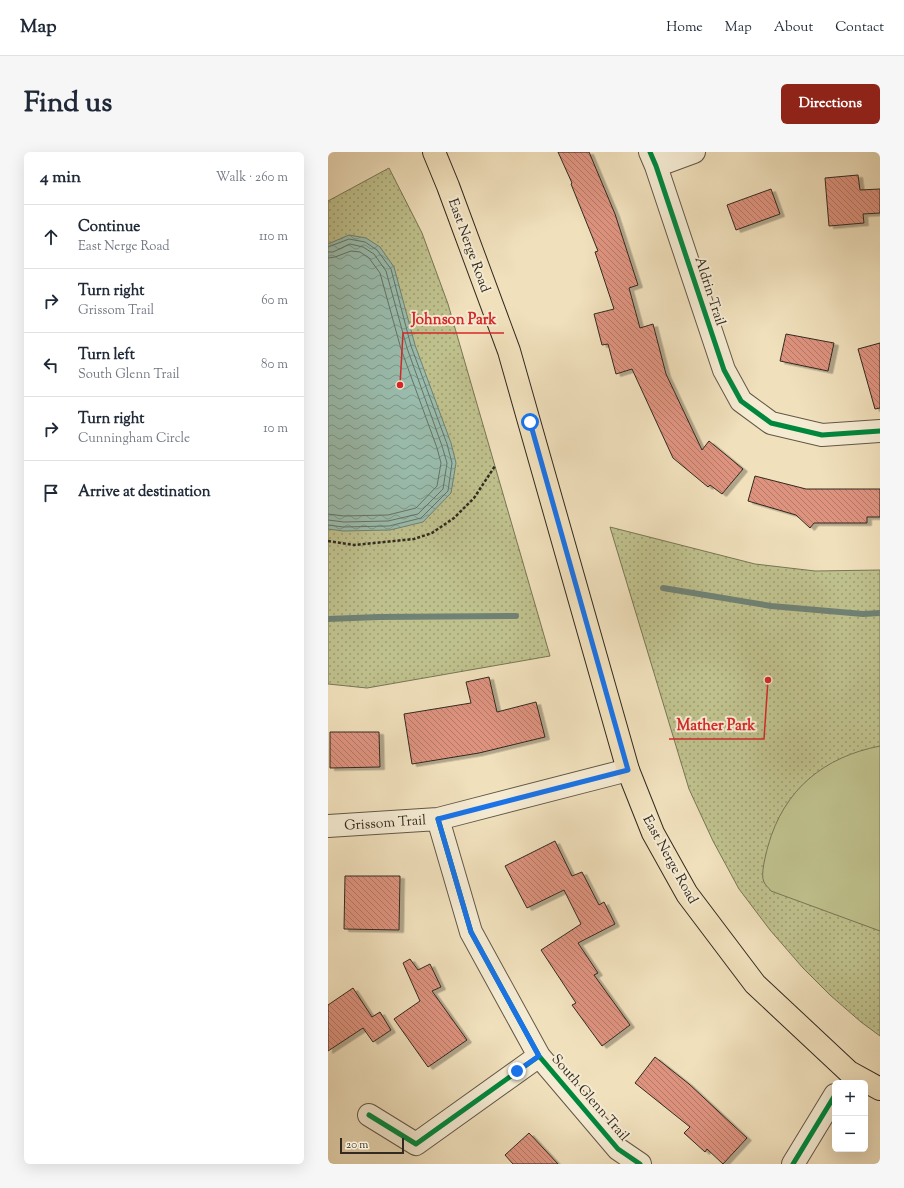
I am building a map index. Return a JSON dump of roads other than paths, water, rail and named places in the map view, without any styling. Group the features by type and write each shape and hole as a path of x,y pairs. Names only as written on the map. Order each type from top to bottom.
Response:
{"main road":[{"name":"East Nerge Road","path":"434,152 509,352 628,770 654,833 687,894 756,984 846,1077 880,1089"}],"street":[{"path":"653,159 694,152"},
{"name":"Aldrin Trail","path":"653,159 724,370 741,401 771,422 822,435 880,431"},
{"name":"Grissom Trail","path":"328,826 438,819 628,770"},
{"name":"South Glenn Trail","path":"438,819 471,932 539,1056 618,1149 640,1164"},
{"path":"369,1115 416,1144 539,1056"},
{"path":"793,1164 832,1100"}],"water":[{"path":"349,235 366,238 380,247 394,267 415,345 451,443 456,463 451,493 423,522 390,530 343,531 328,529 328,244"}],"waterway":[{"path":"663,588 771,606 863,614 880,613"},
{"path":"328,619 516,616"}],"place":[{"name":"Johnson Park","path":"400,385"},
{"name":"Mather Park","path":"768,680"}]}
